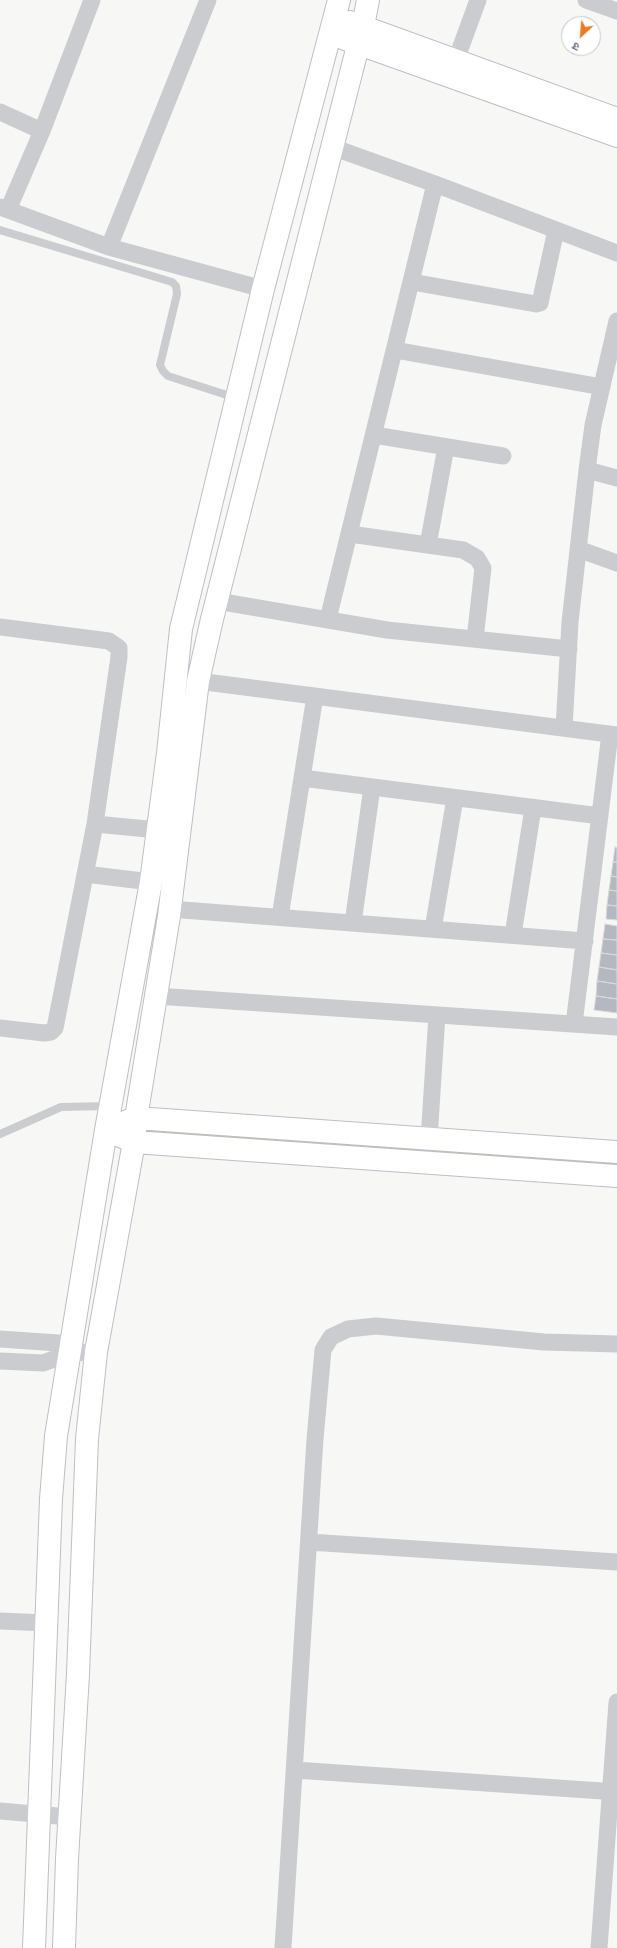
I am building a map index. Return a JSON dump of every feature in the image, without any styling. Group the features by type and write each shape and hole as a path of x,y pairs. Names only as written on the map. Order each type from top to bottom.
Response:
{"street":[{"path":"92,0 42,131 4,209 109,247 263,289"},
{"path":"109,247 208,0"},
{"path":"64,1948 69,1817 78,1674 87,1439 96,1352 134,1142 136,1118 170,909 198,680 361,35 368,0"},
{"path":"456,60 477,7 478,0"},
{"path":"586,0 617,11"},
{"path":"34,1948 51,1499 56,1436 110,1106 151,882 168,753 181,629 263,289 335,17 361,35 617,136"},
{"path":"361,35 456,60 617,119"},
{"path":"0,112 42,131"},
{"path":"332,148 435,184 617,253"},
{"path":"328,620 435,184"},
{"path":"412,282 536,304 540,303 556,230"},
{"path":"564,728 569,649 587,470 593,425 617,321"},
{"path":"395,350 602,387"},
{"path":"374,435 503,456"},
{"path":"428,545 446,447"},
{"path":"587,470 617,478"},
{"path":"350,534 463,550 477,558 483,568 475,639"},
{"path":"578,549 617,563"},
{"path":"217,601 387,630 569,649"},
{"path":"0,627 109,641 119,648 119,657 95,824 56,1028 50,1032 44,1033 0,1028"},
{"path":"198,680 614,734 600,816 574,1024"},
{"path":"280,917 315,696"},
{"path":"302,778 600,816"},
{"path":"353,923 372,787"},
{"path":"433,929 455,798"},
{"path":"513,935 533,808"},
{"path":"95,824 158,830"},
{"path":"85,874 151,882"},
{"path":"170,909 585,941"},
{"path":"156,996 617,1027"},
{"path":"429,1139 437,1015"},
{"path":"106,1130 136,1118 617,1152"},
{"path":"106,1130 134,1142 617,1176"},
{"path":"284,1948 309,1542 324,1350 330,1337 348,1329 376,1326 544,1342 617,1344"},
{"path":"0,1339 58,1343 70,1353"},
{"path":"0,1361 43,1363 70,1353 96,1352"},
{"path":"309,1542 617,1562"},
{"path":"0,1620 47,1623"},
{"path":"599,1948 614,1792 617,1702"},
{"path":"295,1770 614,1792"},
{"path":"0,1811 69,1817"}],"lane":[{"path":"0,230 172,282 176,286 177,294 160,365 162,371 168,376 237,398"},
{"path":"0,1134 61,1107 110,1106"}],"building":[{"path":"615,847 617,848 617,862 613,862"},
{"path":"613,862 617,862 617,877 611,876"},
{"path":"611,876 617,877 617,891 609,890"},
{"path":"609,890 617,891 617,906 607,905"},
{"path":"607,905 617,906 617,920 606,919"},
{"path":"605,924 617,926 617,940 603,939"},
{"path":"603,939 617,940 617,955 601,953"},
{"path":"601,953 617,955 617,970 599,967"},
{"path":"599,967 617,970 617,984 597,981"},
{"path":"597,981 617,984 617,999 596,996"},
{"path":"596,996 617,999 617,1013 594,1010"}]}
